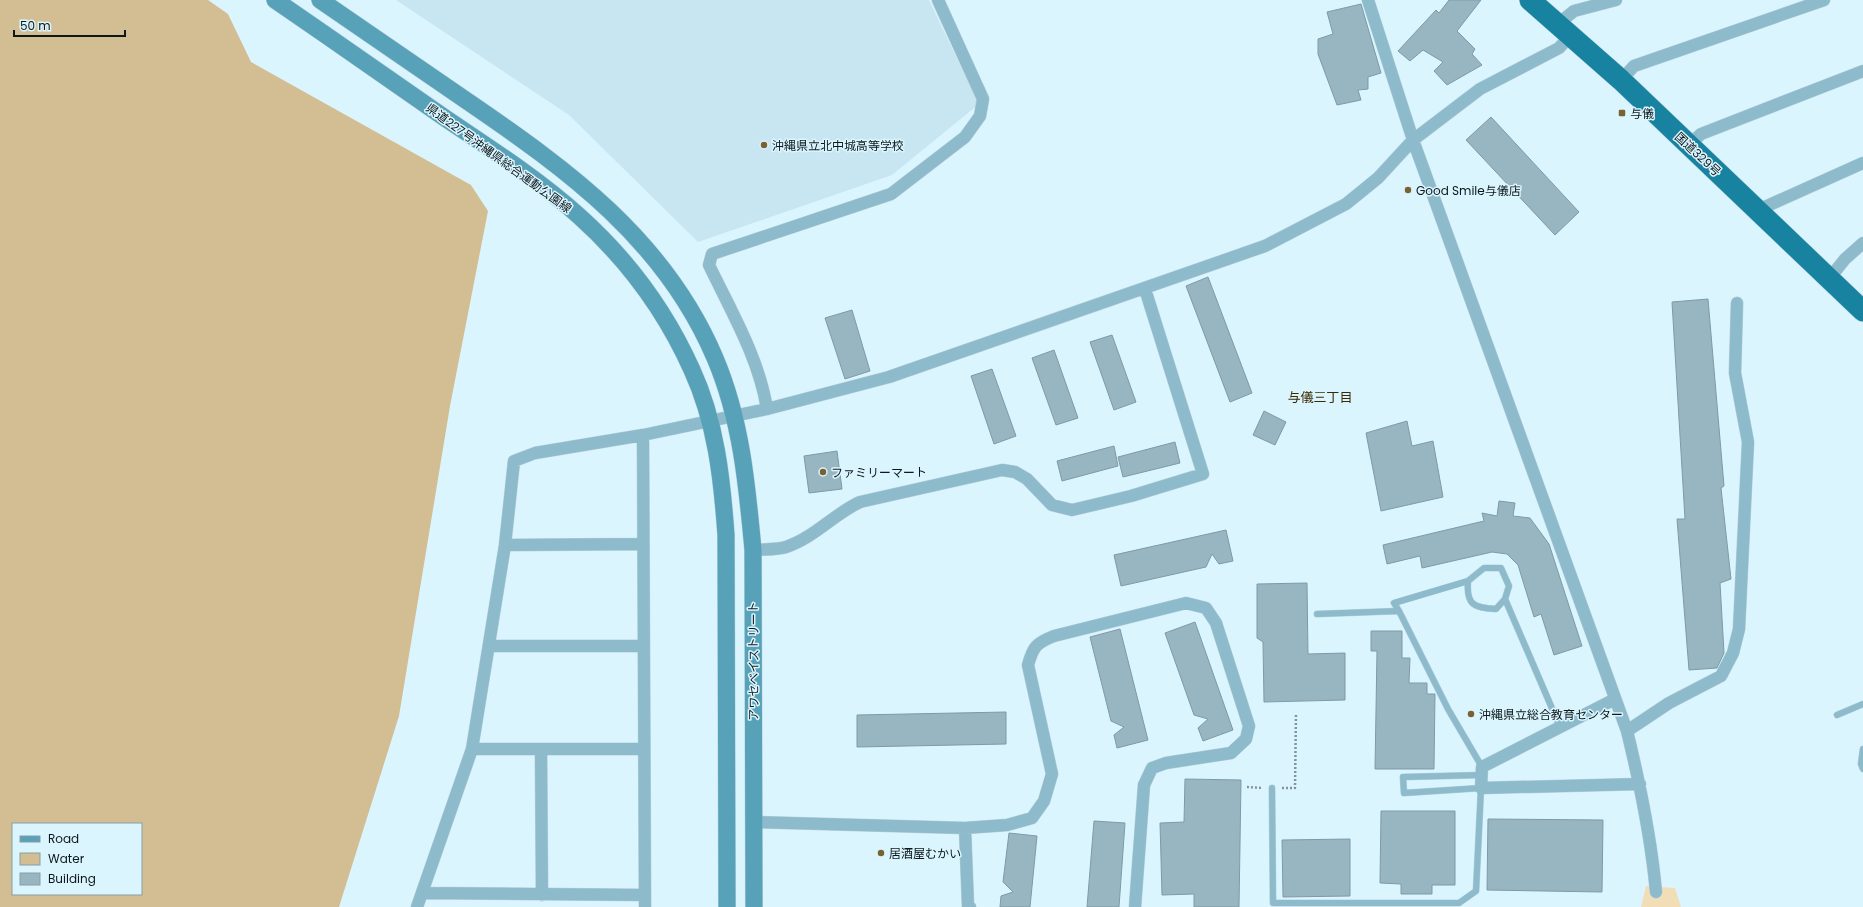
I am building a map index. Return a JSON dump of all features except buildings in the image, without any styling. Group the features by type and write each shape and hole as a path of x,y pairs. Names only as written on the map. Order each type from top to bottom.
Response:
{"highway":[{"name":"国道329号","path":"1530,0 1565,29 1621,80 1863,311"}],"main road":[{"name":"県道227号沖縄県総合運動公園線","path":"275,0 522,171 580,216 621,259 651,296 693,371 710,421"},
{"path":"320,0 531,145 596,197 639,240 669,278 701,329 715,358 734,416"},
{"name":"アワセベイストリート","path":"734,416 748,497 753,550 754,907"},
{"path":"710,421 721,477 726,535 727,907"}],"street":[{"path":"767,409 765,394 745,340 709,265 712,254 891,194 965,137 980,116 983,99 938,0"},
{"path":"1368,0 1413,140 1627,731 1640,784 1652,850 1656,892"},
{"path":"417,907 472,749 505,545 514,462 535,453 644,435 767,409 889,377 1145,289 1264,246 1346,204 1378,178 1413,140 1480,89 1559,48 1565,29 1574,11 1616,0"},
{"path":"1621,80 1634,66 1824,0"},
{"path":"1688,145 1701,134 1863,71"},
{"path":"1758,210 1863,163"},
{"path":"1829,279 1845,259 1863,243"},
{"path":"753,550 785,547 799,541 819,531 847,508 860,502 1002,470 1016,472 1027,478 1052,505 1072,510 1131,496 1203,474 1145,289"},
{"path":"1627,731 1669,703 1721,676 1733,653 1739,628 1748,442 1735,373 1737,303"},
{"path":"422,893 542,895 645,901 643,646 644,435"},
{"path":"505,545 643,544"},
{"path":"754,822 965,828 1007,826 1032,818 1044,800 1052,774 1028,665 1032,653 1040,641 1054,636 1186,603 1206,608 1216,623 1249,726 1246,739 1231,754 1166,762 1152,768 1144,785 1135,907"},
{"path":"489,646 643,646"},
{"path":"1615,699 1560,727 1482,771 1481,788 1640,784"},
{"path":"472,749 644,749"},
{"path":"541,749 542,895"},
{"path":"965,828 968,906 970,907"}],"lane":[{"path":"1272,788 1273,903 1459,903 1476,891 1481,788 1404,793 1403,777 1482,771 1448,709 1394,603 1468,581 1484,568 1501,568 1509,586 1506,599 1496,609 1481,608 1471,603 1467,592 1468,581"},
{"path":"1506,599 1560,727"},
{"path":"1317,614 1399,611"},
{"path":"1837,715 1863,704"},
{"path":"1863,749 1861,764 1863,770"}],"path":[{"path":"1247,787 1295,788 1296,713"}],"shaded area":[{"name":"沖縄県立北中城高等学校","path":"396,0 929,0 979,104 892,175 698,242 569,115"},
{"path":"1646,886 1675,888 1681,907 1641,907"}],"water":[{"path":"0,0 208,0 228,14 251,62 471,185 488,211 450,406 399,716 339,907 0,907"}],"place":[{"name":"与儀","path":"1622,113"},
{"name":"沖縄県立北中城高等学校","path":"764,145"},
{"name":"Good Smile与儀店","path":"1408,190"},
{"name":"ファミリーマート","path":"823,472"},
{"name":"沖縄県立総合教育センター","path":"1471,714"},
{"name":"居酒屋むかい","path":"881,853"}],"district":[{"name":"与儀三丁目","path":"1320,397"}]}
